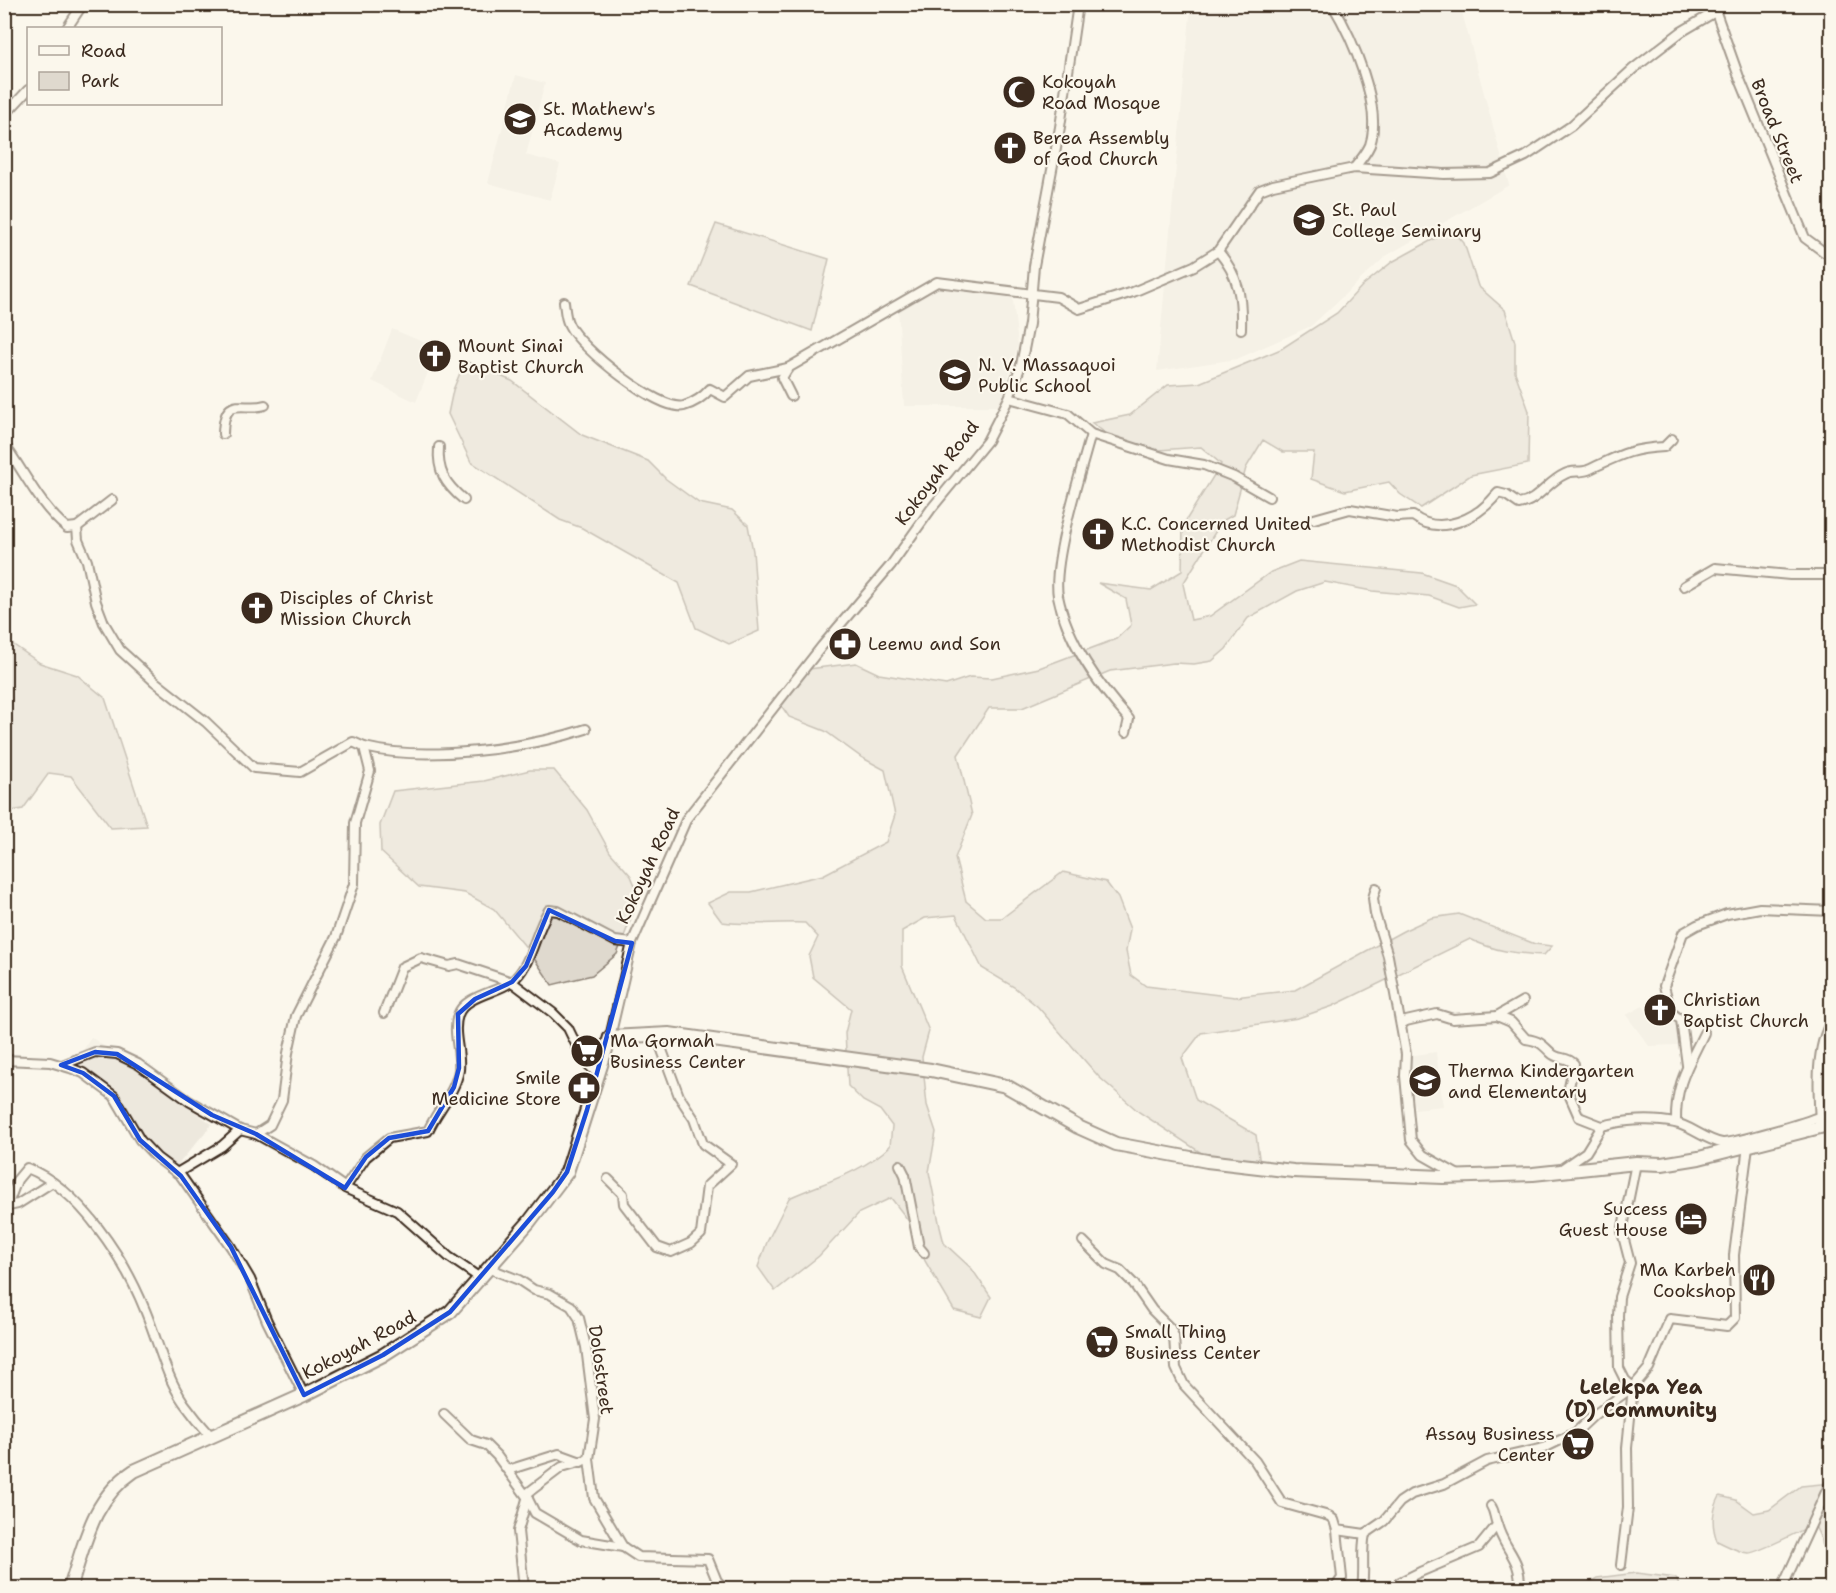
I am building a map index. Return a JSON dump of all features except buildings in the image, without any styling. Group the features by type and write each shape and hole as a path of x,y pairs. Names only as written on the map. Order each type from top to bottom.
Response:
{"main road":[{"path":"610,1037 656,1034 879,1062 1006,1086 1078,1127 1116,1144 1207,1161 1293,1171 1461,1176 1556,1172 1636,1163 1662,1164 1748,1146 1824,1122"},
{"name":"Kokoyah Road","path":"70,1588 97,1508 120,1481 210,1435 304,1395 383,1355 450,1312 553,1192 567,1172 610,1037"}],"street":[{"path":"68,27 83,4"},
{"name":"Kokoyah Road","path":"610,1037 632,943 687,818 822,646 891,565 931,510 987,441 1009,398 1021,365 1029,324 1030,294 1060,127 1078,4"},
{"path":"1332,4 1356,47 1372,112 1370,143 1354,168"},
{"path":"564,302 568,324 606,367 662,403 683,406 702,398 710,389 725,397 749,376 788,368 937,282 1058,297 1078,309 1133,292 1194,266 1218,251 1260,190 1273,185 1354,168 1444,174 1490,173 1526,156 1571,126 1633,69 1714,8"},
{"name":"Broad Street","path":"1714,8 1804,238 1824,252 1832,252"},
{"path":"4,116 27,91"},
{"path":"1218,251 1235,274 1241,305 1241,329"},
{"path":"788,368 782,378 790,396"},
{"path":"1009,398 1068,414 1091,434 1169,459 1204,465 1234,477 1269,497"},
{"path":"223,434 223,423 232,408 239,404 259,407 265,405"},
{"path":"1091,434 1067,526 1058,594 1067,627 1092,670 1129,719 1126,732"},
{"path":"1314,519 1350,509 1397,517 1413,516 1422,523 1445,525 1478,514 1498,493 1506,495 1519,504 1530,502 1550,482 1568,472 1586,471 1635,449 1664,447 1672,438"},
{"path":"4,444 28,477 41,503 68,528 77,527 112,500"},
{"path":"439,447 437,464 446,483 464,500"},
{"path":"77,527 78,540 87,561 96,602 104,623 120,650 147,675 200,716 254,768 300,772 352,742 391,753 462,751 558,738 586,729"},
{"path":"1684,586 1715,568 1790,575 1832,575"},
{"path":"256,1134 270,1125 282,1100 288,1053 296,1016 336,937 354,884 356,823 370,771 364,747"},
{"path":"1376,888 1373,898 1375,914 1388,956 1406,1054 1411,1140 1423,1155 1461,1176"},
{"path":"1687,1065 1681,1020 1671,1012 1664,986 1683,933 1727,914 1760,908 1832,911"},
{"path":"345,1188 366,1157 389,1138 428,1131 454,1088 459,1068 458,1014 463,1006 512,982 526,966 533,941 549,910 558,911 615,941 632,943"},
{"path":"384,1013 402,967 421,958 449,966 458,964 512,982 568,1028 583,1059 598,1075"},
{"path":"1401,1025 1406,1021 1437,1014 1453,1019 1497,1016 1523,1001"},
{"path":"1497,1016 1511,1022 1526,1039 1539,1041 1552,1053 1569,1058 1574,1064 1569,1092 1579,1117 1602,1126 1620,1120 1676,1123 1725,1143 1799,1125 1824,1122 1821,1058 1824,1039 1832,1020"},
{"path":"608,1179 623,1194 624,1204 657,1247 671,1252 691,1243 701,1234 707,1186 731,1164 703,1144 694,1119 679,1096 656,1034"},
{"path":"1676,1123 1676,1095 1687,1065 1704,1034"},
{"path":"61,1065 95,1052 117,1054 138,1064 189,1101 240,1131 256,1134 314,1166 345,1188 397,1211 449,1257 480,1278"},
{"path":"4,1060 50,1062 61,1065 82,1073 114,1096 140,1140 157,1158 177,1173 195,1194 250,1279 267,1321 304,1395"},
{"path":"1556,1172 1586,1152 1602,1126"},
{"path":"177,1173 222,1146 240,1131"},
{"path":"1337,1530 1365,1534 1384,1521 1400,1502 1412,1494 1444,1484 1487,1461 1518,1455 1563,1440 1634,1387 1649,1368 1670,1319 1727,1326 1735,1318 1734,1255 1748,1146"},
{"path":"1634,1387 1625,1380 1618,1368 1618,1316 1619,1297 1630,1263 1622,1232 1636,1163"},
{"path":"900,1165 905,1175 919,1247 924,1253"},
{"path":"7,1210 16,1180 27,1168 76,1203 99,1226 145,1310 165,1367 183,1403 210,1435"},
{"path":"7,1210 51,1183"},
{"path":"1083,1241 1106,1264 1120,1270 1134,1284 1152,1310 1170,1328 1174,1336 1176,1368 1184,1384 1256,1461 1282,1503 1329,1516 1334,1520 1342,1578 1335,1588"},
{"name":"Dolostreet","path":"488,1268 534,1290 550,1294 571,1306 579,1318 586,1347 595,1419 585,1461 594,1498 623,1547"},
{"path":"1621,1565 1628,1507 1628,1448 1634,1387"},
{"path":"444,1414 471,1440 486,1445 508,1470 535,1513 571,1536 623,1547 638,1557 708,1559 717,1581 725,1588"},
{"path":"508,1470 559,1454 585,1461"},
{"path":"524,1588 518,1531 528,1492 562,1467 585,1461"},
{"path":"1782,1588 1832,1479"},
{"path":"1491,1506 1497,1525 1516,1559 1520,1588"},
{"path":"1394,1588 1401,1581 1420,1572 1479,1548 1497,1525"},
{"path":"1362,1588 1362,1549 1365,1534"}],"highlighted area":[{"path":"549,910 615,941 632,943 587,1110 567,1172 553,1192 450,1312 383,1355 304,1395 231,1247 181,1176 140,1140 114,1096 83,1073 61,1065 95,1052 117,1054 212,1115 256,1134 345,1188 366,1157 389,1138 428,1131 454,1087 459,1068 458,1014 475,999 512,982 526,966"}],"shaded area":[{"name":"St. Paul College Seminary","path":"1191,5 1460,5 1509,185 1386,256 1311,326 1237,359 1157,371"},
{"name":"St. Mathew's Academy","path":"516,75 545,83 526,155 560,164 550,200 488,183"},
{"name":"N. V. Massaquoi Public School","path":"935,285 1012,292 1018,345 1000,406 904,406 898,308"},
{"path":"392,329 430,345 426,361 430,367 416,402 372,381"},
{"path":"1643,1006 1654,1021 1678,1021 1678,1045 1649,1046 1626,1015"},
{"path":"91,1037 212,1124 176,1167 129,1128 112,1091 73,1067"},
{"name":"Therma Kindergarten and Elementary","path":"1436,1052 1443,1106 1415,1109 1408,1056"}],"green space":[{"path":"716,224 829,259 812,331 691,286"},
{"path":"1452,229 1464,243 1478,286 1505,310 1515,342 1515,372 1529,411 1528,464 1471,475 1421,508 1400,494 1389,482 1345,491 1311,479 1314,452 1283,452 1263,440 1246,468 1233,515 1222,521 1183,584 1191,620 1210,616 1271,572 1299,561 1422,573 1456,585 1475,604 1459,607 1429,596 1372,591 1325,582 1297,591 1248,618 1226,649 1212,661 1110,671 1022,708 989,708 958,755 972,815 955,858 966,901 986,918 1002,918 1063,872 1106,882 1118,898 1130,929 1126,951 1131,975 1146,986 1235,997 1295,990 1431,918 1459,914 1535,944 1552,946 1544,955 1506,951 1470,939 1333,1006 1298,1018 1201,1033 1182,1058 1196,1100 1256,1135 1260,1165 1212,1160 1139,1112 1099,1077 1038,1007 1014,987 982,968 956,915 925,918 902,931 902,966 929,1031 922,1057 927,1105 936,1132 929,1172 944,1243 972,1269 991,1297 981,1317 954,1310 925,1261 911,1224 891,1198 859,1213 819,1256 775,1291 758,1267 767,1242 789,1198 855,1170 879,1155 890,1146 892,1126 880,1110 863,1101 848,1086 845,1033 851,1009 813,977 809,956 818,937 805,923 722,922 708,903 731,892 751,892 823,875 886,842 895,815 885,770 861,757 825,731 789,717 776,698 801,670 856,663 879,674 946,685 970,677 992,678 1039,668 1116,639 1131,625 1126,599 1098,583 1151,590 1182,571 1183,525 1221,464 1201,447 1131,452 1092,423 1130,415 1168,385 1199,383 1281,349 1337,313 1362,286 1392,262"},
{"path":"465,361 512,381 582,435 648,461 666,479 699,503 732,510 748,525 753,551 759,631 729,644 696,628 679,583 582,528 560,520 471,462 448,414 453,390"},
{"path":"5,639 40,663 77,675 105,698 147,826 111,828 71,776 49,773 23,809 5,812"},
{"path":"530,770 554,770 587,810 610,852 631,876 637,890 637,903 617,954 592,975 552,985 529,951 494,909 465,893 419,887 381,852 380,825 393,791 484,781"},
{"path":"1831,1483 1831,1567 1825,1563 1822,1541 1814,1524 1760,1550 1748,1553 1717,1541 1713,1518 1720,1496 1736,1500 1754,1513 1769,1510 1801,1486"},
{"path":"1636,1573 1676,1578 1680,1588 1579,1588 1597,1578"}],"place":[{"name":"Kokoyah Road Mosque","path":"1019,92"},
{"name":"St. Mathew's Academy","path":"520,119"},
{"name":"Berea Assembly of God Church","path":"1010,148"},
{"name":"St. Paul College Seminary","path":"1309,220"},
{"name":"Mount Sinai Baptist Church","path":"435,356"},
{"name":"N. V. Massaquoi Public School","path":"955,375"},
{"name":"K.C. Concerned United Methodist Church","path":"1098,534"},
{"name":"Disciples of Christ Mission Church","path":"257,608"},
{"name":"Leemu and Son","path":"845,644"},
{"name":"Christian Baptist Church","path":"1660,1010"},
{"name":"Ma Gormah Business Center","path":"587,1051"},
{"name":"Therma Kindergarten and Elementary","path":"1425,1081"},
{"name":"Smile Medicine Store","path":"584,1088"},
{"name":"Success Guest House","path":"1691,1219"},
{"name":"Ma Karbeh Cookshop","path":"1759,1280"},
{"name":"Small Thing Business Center","path":"1102,1342"},
{"name":"Assay Business Center","path":"1578,1444"}],"district":[{"name":"Lelekpa Yea (D) Community","path":"1641,1398"}]}
